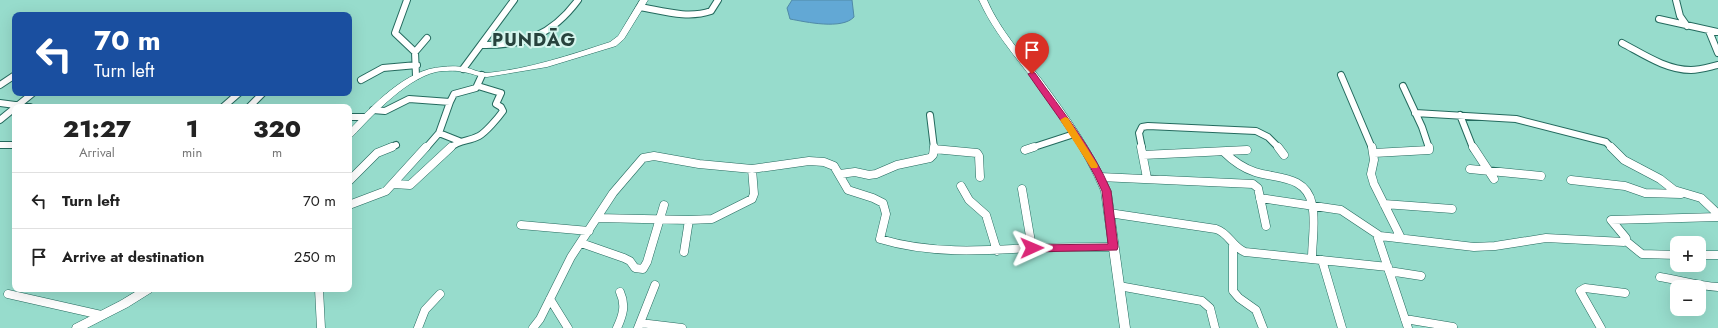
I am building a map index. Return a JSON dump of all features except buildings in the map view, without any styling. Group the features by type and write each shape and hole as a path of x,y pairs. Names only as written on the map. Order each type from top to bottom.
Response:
{"street":[{"path":"408,0 395,33 415,52 417,65 416,76"},
{"path":"463,68 514,0"},
{"path":"481,45 513,44 535,38 568,15 578,0"},
{"path":"352,132 373,110 416,76 432,71 463,68 482,75 547,65 613,44 621,37 642,3 682,13 701,14 711,11 718,0"},
{"path":"983,0 996,27 1032,74 1074,134 1100,177 1106,191 1125,328"},
{"path":"1676,0 1680,16 1687,26"},
{"path":"1659,19 1718,32"},
{"path":"1709,31 1718,54"},
{"path":"415,52 427,38"},
{"path":"1622,43 1666,65 1679,69 1691,70 1718,65"},
{"path":"361,80 390,64 417,65"},
{"path":"352,204 383,192 393,184 439,132 454,94 474,90 478,86 482,75"},
{"path":"1341,75 1372,145 1374,153 1371,174 1374,184 1401,238"},
{"path":"0,85 12,77"},
{"path":"393,184 410,185 459,141 478,136 498,118 503,111 501,107 496,104 501,93 478,86"},
{"path":"1374,153 1430,150 1402,86"},
{"path":"18,104 29,96"},
{"path":"226,104 236,96"},
{"path":"252,104 260,96"},
{"path":"373,110 385,111 409,99 450,102"},
{"path":"0,103 12,104"},
{"path":"0,120 12,109"},
{"path":"1415,113 1460,115 1526,121 1575,136 1606,142 1624,160 1660,179 1674,190 1702,198 1718,215"},
{"path":"840,174 855,172 876,174 897,165 927,160 932,156 934,149 930,115"},
{"path":"1460,115 1470,143 1494,179"},
{"path":"352,118 365,117"},
{"path":"1147,178 1139,127 1148,126 1250,130 1267,136 1276,144 1284,155"},
{"path":"439,132 459,141"},
{"path":"1025,150 1074,134"},
{"path":"0,144 12,145"},
{"path":"352,178 377,153 396,145"},
{"path":"934,149 977,153 979,156 980,177"},
{"path":"1143,155 1247,150"},
{"path":"1224,152 1240,166 1256,173 1301,183 1308,192 1312,205 1312,259"},
{"path":"533,328 540,319 571,257 598,218 613,192 639,161 648,156 706,165 752,168 809,161 819,161 834,166 848,190 873,198 884,205 886,214 880,240 917,248 997,251 1032,248 1113,247"},
{"path":"598,218 659,220 712,219 752,200 754,194 752,168"},
{"path":"1470,169 1488,172 1541,176"},
{"path":"1100,177 1249,183 1257,186 1266,226"},
{"path":"1571,180 1625,186 1644,193 1690,194"},
{"path":"961,186 969,200 986,215 997,251"},
{"path":"1022,189 1032,248"},
{"path":"1260,198 1341,210 1380,236 1474,247 1495,246 1546,238 1617,242 1626,240"},
{"path":"1384,204 1452,209"},
{"path":"581,243 624,258 630,261 635,268 642,269 647,262 664,205"},
{"path":"1109,213 1206,226 1219,230 1227,236 1233,246 1238,250 1245,252 1322,260 1388,269 1421,276"},
{"path":"1670,256 1642,254 1626,240 1611,220 1718,215"},
{"path":"684,252 689,220"},
{"path":"521,225 589,230"},
{"path":"1380,236 1378,238 1408,328"},
{"path":"1233,246 1233,291 1239,298 1256,310 1263,328"},
{"path":"1706,255 1718,255"},
{"path":"1322,260 1342,328"},
{"path":"1660,277 1685,281 1701,286 1718,287"},
{"path":"655,285 639,326 682,328"},
{"path":"1119,286 1202,301 1210,308 1215,328"},
{"path":"1601,328 1580,291 1585,288 1625,293"},
{"path":"77,328 124,304 143,292"},
{"path":"319,292 322,328"},
{"path":"618,328 624,313 624,299 620,292"},
{"path":"8,294 101,315"},
{"path":"418,328 425,310 440,294"},
{"path":"550,299 568,328"},
{"path":"1405,319 1453,327"}],"water":[{"path":"792,0 852,0 854,17 848,21 833,24 814,23 790,19 787,8"}],"slow traffic":[{"path":"1065,120 1094,166"}],"district":[{"name":"PUNDĀG","path":"534,40"}],"route":[{"path":"1032,74 1089,157 1104,184 1113,247 1032,248"}]}
